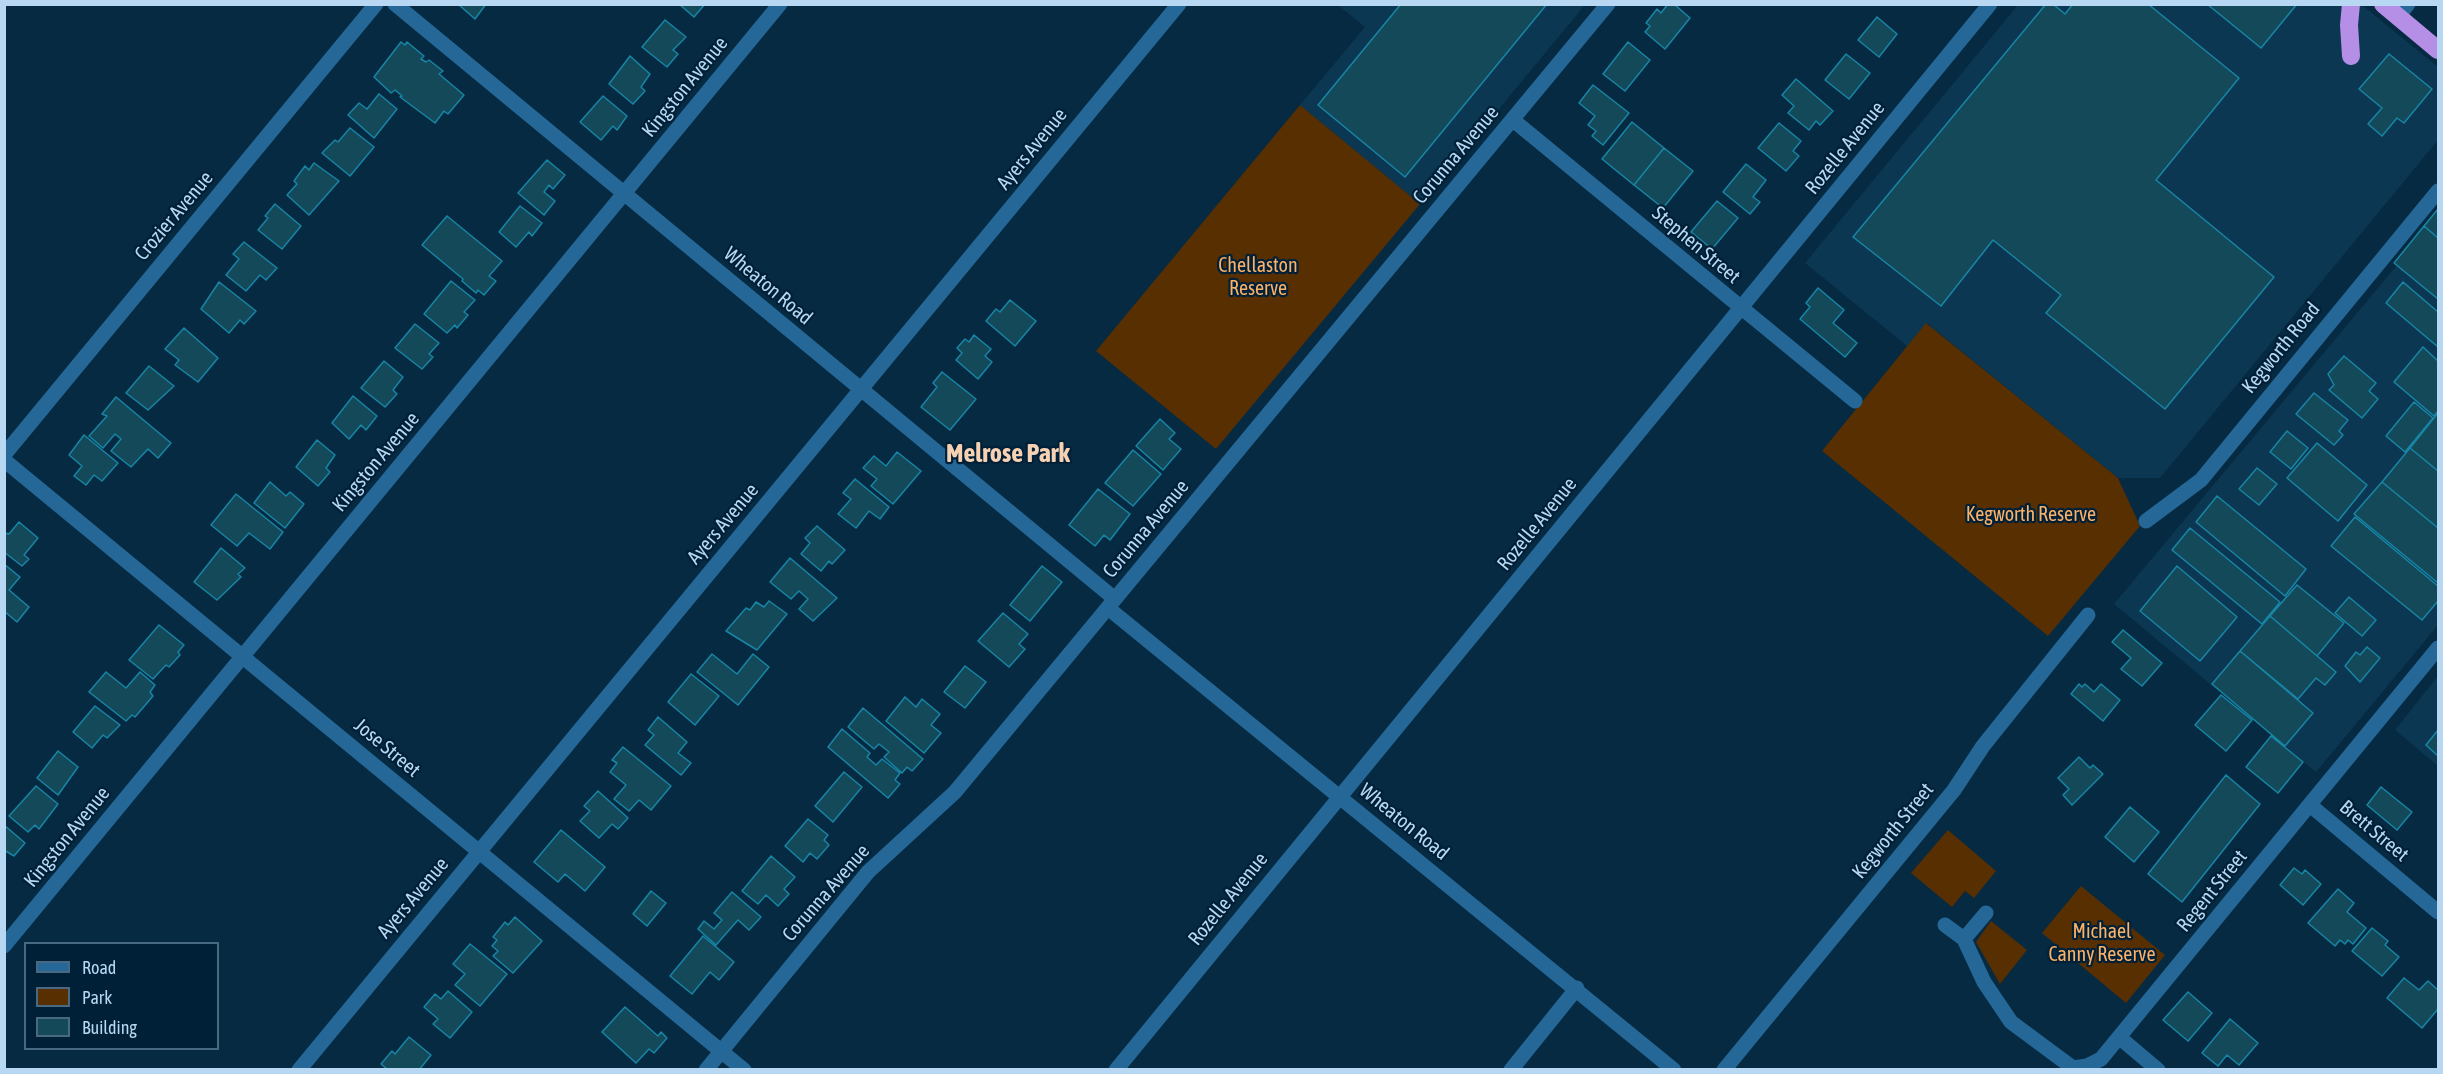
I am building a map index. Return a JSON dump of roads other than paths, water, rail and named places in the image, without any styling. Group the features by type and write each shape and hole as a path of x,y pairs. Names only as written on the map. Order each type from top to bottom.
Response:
{"highway":[{"path":"2351,4 2349,25 2351,56"},
{"path":"2383,4 2403,11 2439,50"}],"street":[{"name":"Crozier Avenue","path":"4,455 376,4"},
{"name":"Wheaton Road","path":"395,4 861,390 1339,797 1577,988 1674,1070"},
{"name":"Kingston Avenue","path":"4,946 780,4"},
{"name":"Ayers Avenue","path":"299,1070 1179,4"},
{"name":"Corunna Avenue","path":"706,1070 868,872 955,792 1608,4"},
{"name":"Rozelle Avenue","path":"1116,1070 1990,4"},
{"name":"Stephen Street","path":"1513,120 1740,309 1855,401"},
{"name":"Kegworth Road","path":"2146,521 2201,480 2439,191"},
{"name":"Jose Street","path":"4,460 744,1070"},
{"name":"Kegworth Street","path":"1724,1070 1954,790 1983,746 2088,615"},
{"name":"Regent Street","path":"1945,925 1964,939 1984,982 2012,1022 2058,1059 2073,1068 2087,1066 2102,1059 2439,648"},
{"name":"Brett Street","path":"2310,805 2439,912"},
{"path":"1964,939 1986,913"},
{"path":"1511,1070 1577,988"},
{"path":"2119,1038 2158,1070"}],"district":[{"name":"Melrose Park","path":"1008,454"}],"park label":[{"name":"Chellaston Reserve","path":"1258,278"},
{"name":"Kegworth Reserve","path":"2031,515"},
{"name":"Michael Canny Reserve","path":"2102,944"}]}
